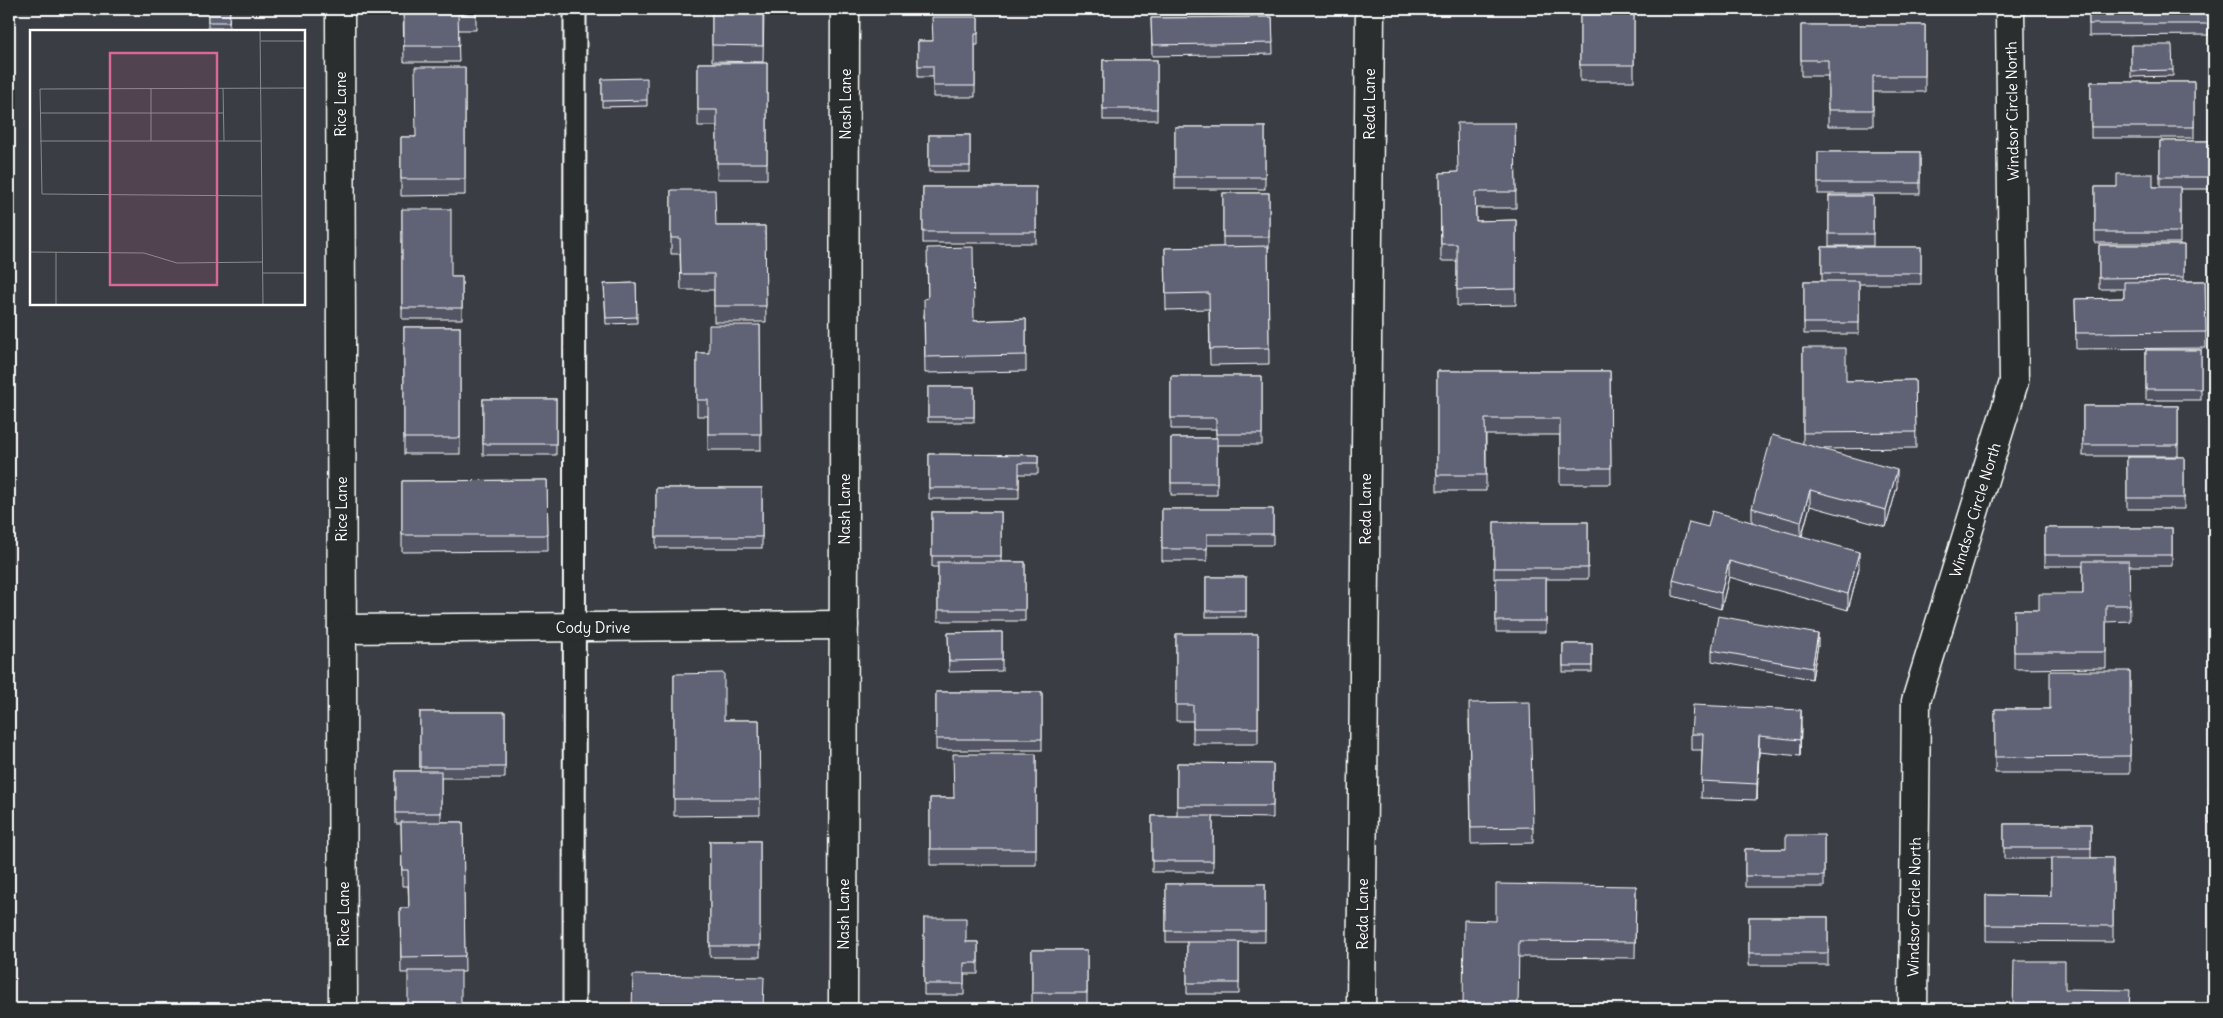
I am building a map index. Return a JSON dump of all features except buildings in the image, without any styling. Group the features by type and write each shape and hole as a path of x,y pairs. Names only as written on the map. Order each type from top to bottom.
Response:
{"street":[{"name":"Rice Lane","path":"340,9 343,1009"},
{"name":"Nash Lane","path":"843,1009 845,9"},
{"name":"Reda Lane","path":"1361,1009 1370,9"},
{"name":"Windsor Circle North","path":"1913,1009 1916,701 2014,382 2010,9"},
{"name":"Cody Drive","path":"342,628 844,625"}],"lane":[{"path":"574,1009 575,9"}]}
